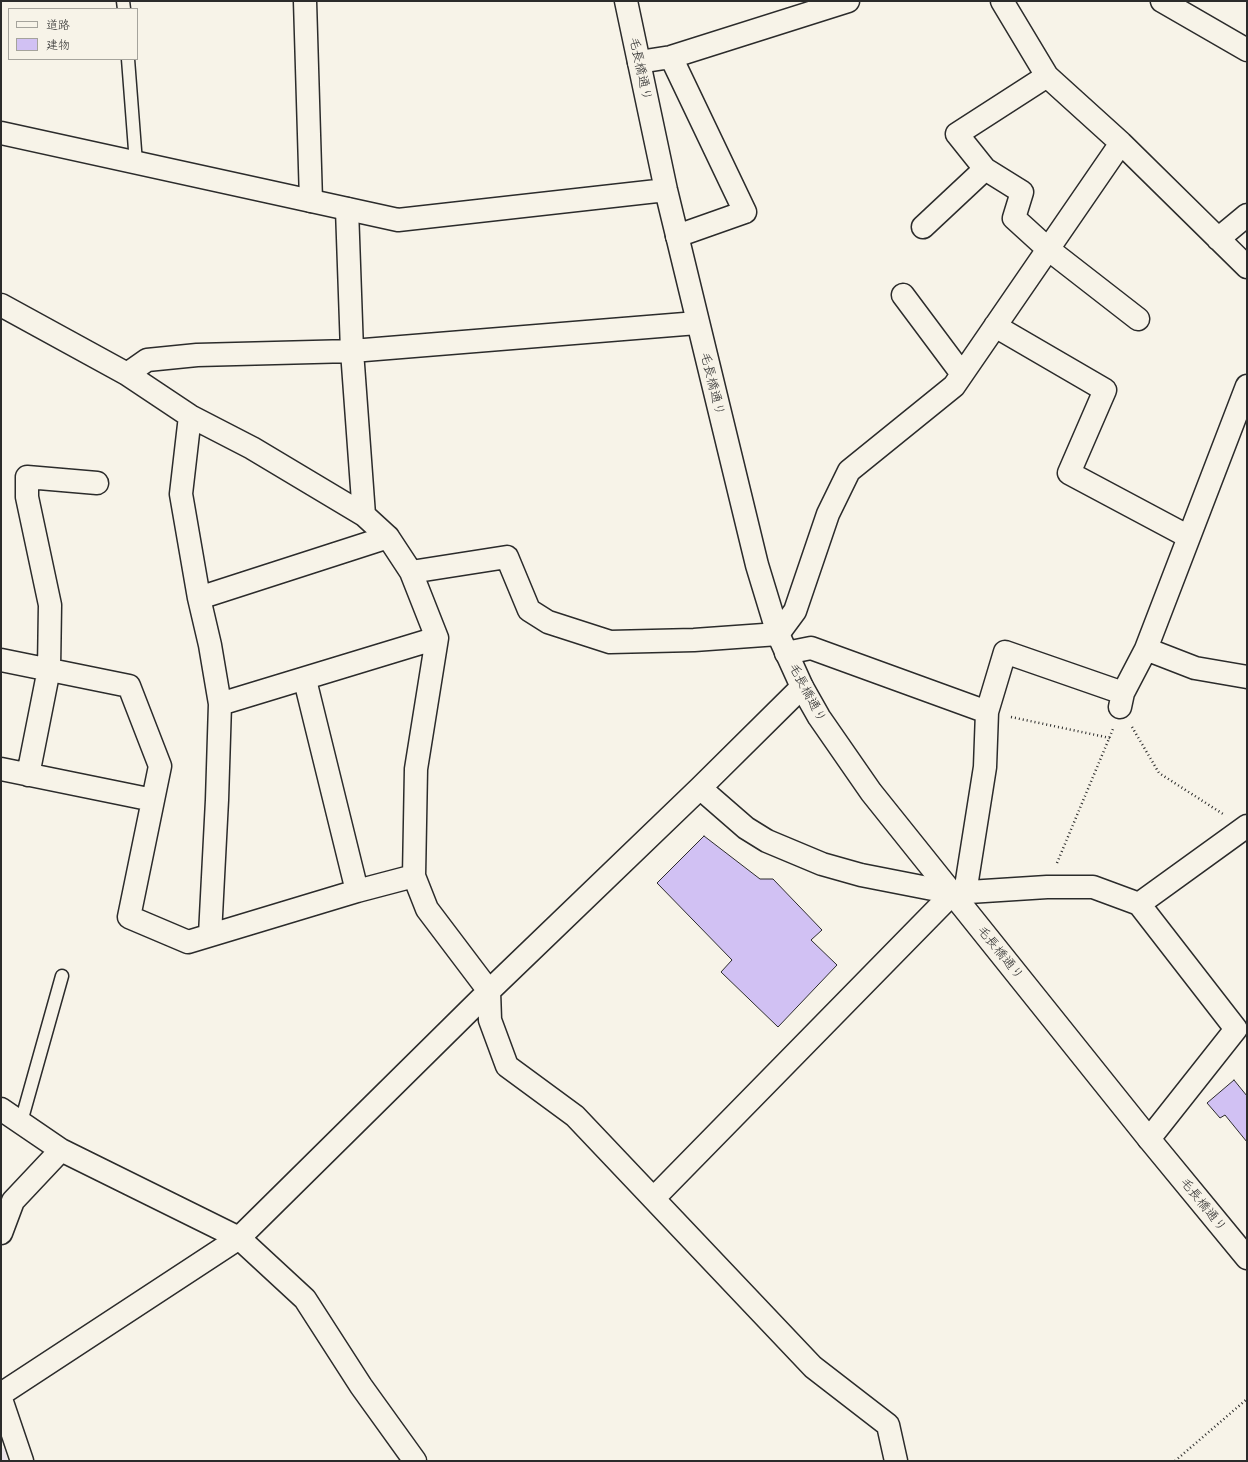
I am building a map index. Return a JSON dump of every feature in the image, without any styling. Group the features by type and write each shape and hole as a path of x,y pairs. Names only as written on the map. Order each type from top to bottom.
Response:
{"street":[{"path":"304,1 311,201"},
{"name":"毛長橋通り","path":"626,1 666,190 697,323 757,565 782,643 802,687 832,737 871,792 959,893 1149,1139 1247,1258"},
{"path":"639,62 671,56 848,1"},
{"path":"1002,1 1047,76 1121,143 1247,267"},
{"path":"1162,1 1247,50"},
{"path":"671,56 745,212 677,236"},
{"path":"1047,76 957,134 985,169 1022,192 1014,218 1048,249 1138,319"},
{"path":"1,133 398,220 666,190"},
{"path":"782,643 795,611 828,514 849,471 954,386 1121,143"},
{"path":"923,227 985,169"},
{"path":"346,209 352,350 364,515"},
{"path":"1218,238 1247,215"},
{"path":"903,295 962,374"},
{"path":"1,305 127,374 190,416 252,448 364,515 388,536 411,572 437,638 416,769 414,876 427,909 489,991 490,1020 507,1066 575,1116 813,1367 888,1425 896,1461"},
{"path":"127,374 147,360 197,354 352,350 697,323"},
{"path":"995,326 1105,390 1068,473 1189,537"},
{"path":"654,1198 959,893 985,767 987,712 1005,652 1121,700 1146,648 1247,386"},
{"path":"190,416 181,494 199,598 210,645 220,704 210,935"},
{"path":"28,775 49,669 50,605 27,497 27,477 97,483"},
{"path":"199,598 388,536"},
{"path":"411,572 507,557 529,610 548,622 610,642 694,640 782,643 811,648 987,712"},
{"path":"220,704 305,680 437,638"},
{"path":"1146,648 1195,668 1247,677"},
{"path":"1,660 129,686 160,766 129,917 188,942 357,890 414,876"},
{"path":"305,680 357,890"},
{"path":"1,1394 240,1238 489,991 700,788 802,687"},
{"path":"1,769 152,800"},
{"path":"700,788 746,828 767,841 822,864 862,875 959,893 1047,887 1093,886 1139,904 1242,1034 1149,1139"},
{"path":"1139,904 1245,826"},
{"path":"1,1109 61,1150 240,1238 305,1299 361,1386 415,1461"},
{"path":"1,1233 12,1201 61,1150"},
{"path":"1,1399 22,1461"}],"lane":[{"path":"128,60 136,163"},
{"path":"21,1122 62,976"}],"path":[{"path":"1047,887 1110,738 1121,700"},
{"path":"1121,700 1159,773 1245,826"},
{"path":"987,712 1110,738"},
{"path":"1175,1461 1247,1399"}],"shaded area":[{"path":"1,1446 5,1451 8,1461 1,1461"}],"building":[{"path":"704,836 760,879 773,879 822,930 811,940 837,965 778,1027 721,972 732,960 657,883"},
{"path":"1234,1080 1247,1096 1247,1142 1225,1115 1220,1118 1207,1103"}]}
